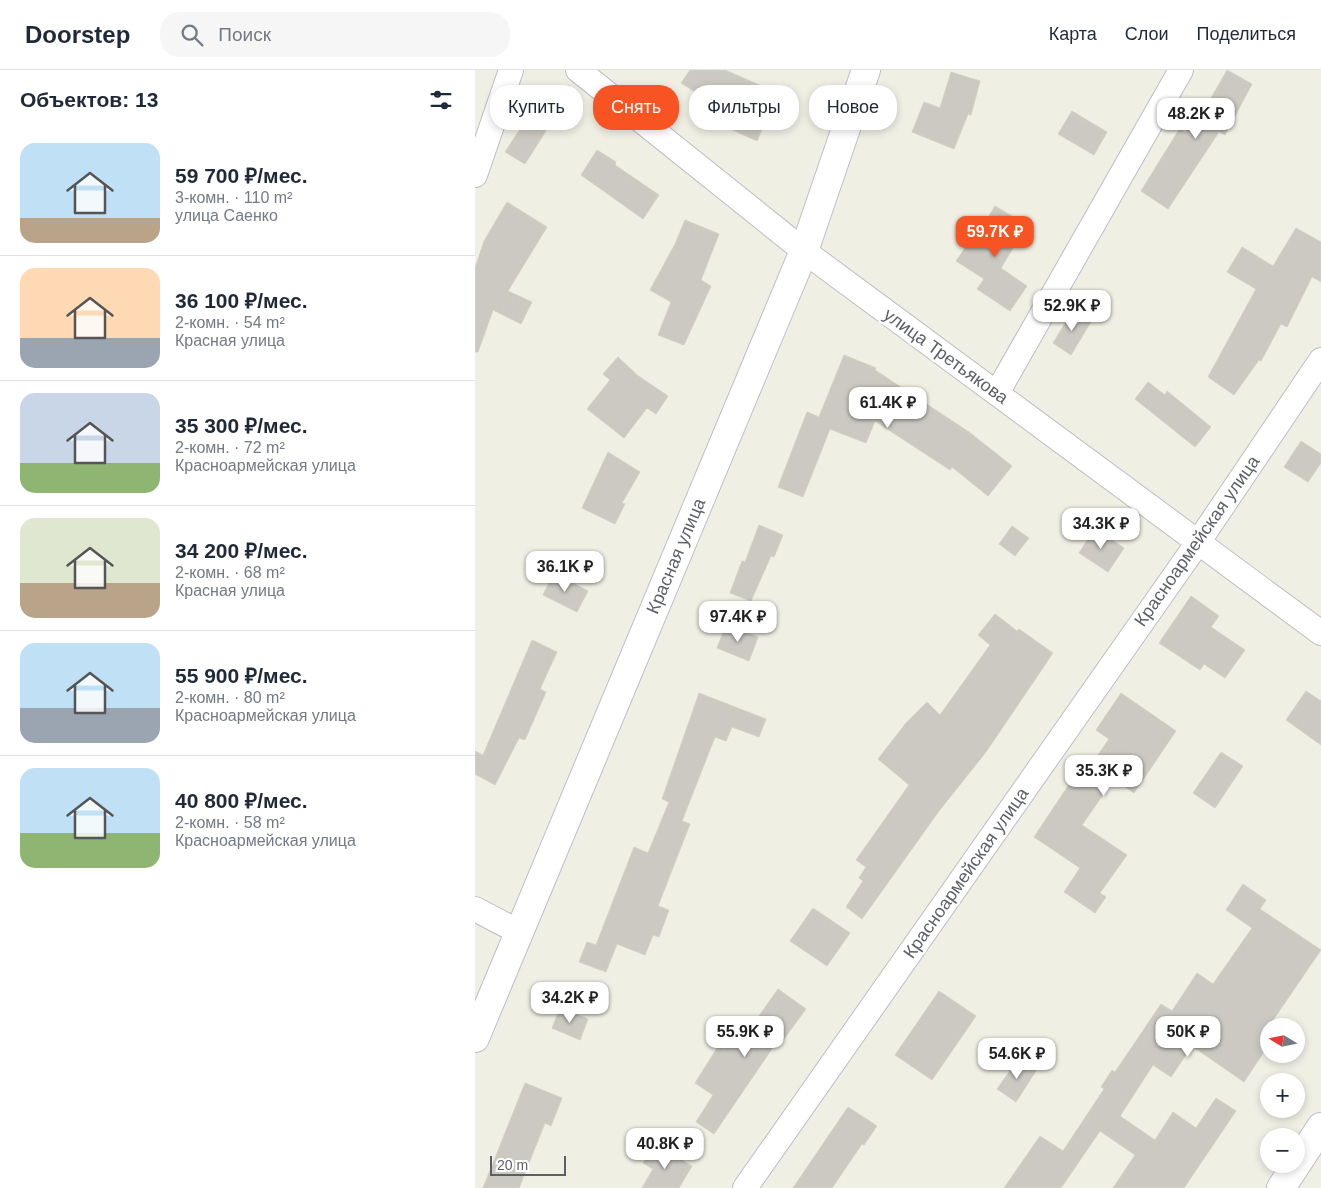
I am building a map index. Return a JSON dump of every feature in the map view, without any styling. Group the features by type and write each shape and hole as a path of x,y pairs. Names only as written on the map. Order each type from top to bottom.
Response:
{"main road":[{"name":"Красная улица","path":"475,1038 804,251 866,70"},
{"path":"1281,1188 1321,1127"}],"street":[{"path":"475,175 511,70"},
{"name":"улица Третьякова","path":"578,70 804,251 1321,633"},
{"path":"997,393 1181,70"},
{"name":"Красноармейская улица","path":"745,1188 1198,542 1321,360"},
{"path":"475,909 519,932"}],"building":[{"path":"690,70 725,70 760,85 689,85 689,88 681,83"},
{"path":"1227,70 1252,84 1225,135 1219,132 1168,209 1141,191 1180,128 1185,132 1202,102 1207,105"},
{"path":"951,72 980,81 971,115 968,114 954,149 912,132 924,102 940,108"},
{"path":"1072,111 1107,132 1094,155 1058,134"},
{"path":"519,130 546,130 525,164 505,152"},
{"path":"732,130 762,130 757,141"},
{"path":"597,150 616,162 615,165 659,195 643,219 581,175"},
{"path":"507,202 547,227 508,291 532,302 521,324 493,310 478,352 475,352 475,268 484,241"},
{"path":"995,206 1027,225 1001,268 1027,286 1010,311 977,289 984,279 956,261 971,239 974,241"},
{"path":"685,220 719,234 701,280 711,286 684,345 658,335 671,302 650,290 675,244"},
{"path":"1296,228 1321,242 1321,282 1312,277 1287,327 1281,324 1261,361 1259,360 1234,395 1208,377 1256,289 1227,272 1242,247 1273,266"},
{"path":"1074,309 1092,320 1071,355 1053,343"},
{"path":"844,355 876,368 875,370 969,432 1012,466 988,496 952,467 950,470 875,421 866,443 830,429 803,497 778,487 807,412 819,417"},
{"path":"618,357 637,375 668,396 656,414 647,408 624,438 587,409 610,380 603,374"},
{"path":"1148,382 1165,395 1167,391 1211,427 1195,447 1135,399"},
{"path":"1301,441 1321,454 1321,463 1308,482 1284,467"},
{"path":"608,452 640,472 622,503 625,504 615,524 582,508"},
{"path":"759,525 783,535 774,557 771,556 751,601 730,593 742,561 745,562"},
{"path":"1012,526 1029,538 1015,556 999,544"},
{"path":"1095,528 1124,548 1108,572 1079,553"},
{"path":"554,573 588,591 577,612 543,595"},
{"path":"1191,596 1219,616 1211,627 1245,650 1225,678 1204,664 1200,670 1159,643"},
{"path":"995,614 1017,631 1019,629 1053,653 986,752 939,811 862,919 846,907 863,881 859,878 866,867 856,860 909,785 878,759 906,723 927,702 940,715 990,645 978,635"},
{"path":"726,625 758,637 749,661 717,648"},
{"path":"532,640 557,652 540,689 546,692 525,740 519,738 495,785 475,774 475,751 483,755"},
{"path":"1306,691 1321,701 1321,745 1286,720"},
{"path":"699,693 766,719 759,737 732,727 726,741 715,737 682,821 690,824 658,906 669,910 659,937 653,935 645,955 617,944 606,972 579,962 587,942 596,945 634,847 648,853 669,802 662,799"},
{"path":"1121,693 1176,731 1134,793 1114,779 1082,825 1127,855 1100,893 1106,897 1095,913 1064,892 1080,868 1034,837 1070,783 1076,787 1109,739 1096,730"},
{"path":"1221,752 1243,766 1215,808 1193,793"},
{"path":"1243,884 1266,900 1260,909 1321,950 1274,1018 1260,1018 1260,1058 1244,1082 1192,1046 1171,1077 1153,1065 1120,1116 1155,1140 1173,1112 1196,1128 1216,1098 1236,1111 1184,1188 1113,1188 1135,1155 1100,1131 1061,1188 1004,1188 1040,1136 1063,1151 1104,1089 1101,1087 1112,1070 1115,1072 1161,1004 1172,1011 1197,973 1213,984 1252,928 1226,910"},
{"path":"813,908 850,933 827,966 790,941"},
{"path":"778,989 806,1009 781,1043 778,1040 714,1134 696,1122 713,1095 695,1083 719,1045 725,1049 740,1028 747,1033"},
{"path":"939,991 976,1016 932,1080 895,1055"},
{"path":"560,1008 588,1019 580,1040 552,1028"},
{"path":"1018,1059 1036,1071 1016,1102 997,1089"},
{"path":"525,1083 562,1098 551,1126 545,1123 519,1188 483,1188"},
{"path":"848,1107 877,1126 864,1145 862,1144 832,1188 793,1188"},
{"path":"655,1144 692,1166 679,1188 642,1188 653,1169 643,1163"}]}
